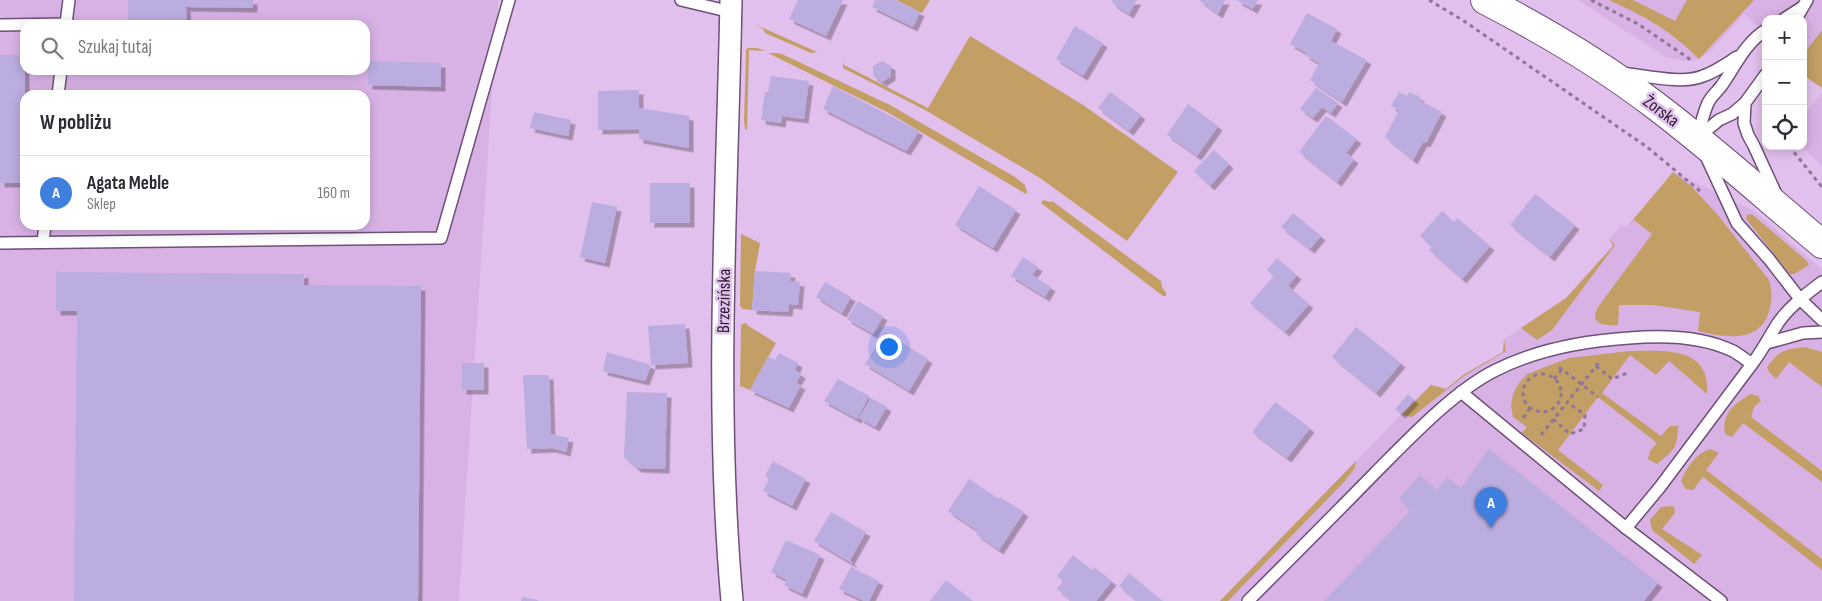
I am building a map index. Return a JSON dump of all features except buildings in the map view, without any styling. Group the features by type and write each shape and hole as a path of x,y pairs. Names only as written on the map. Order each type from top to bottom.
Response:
{"main road":[{"name":"Żorska","path":"1485,0 1556,40 1654,104 1822,244"}],"street":[{"name":"Brzezińska","path":"731,6 722,407 725,504 732,601"}],"lane":[{"path":"66,20 69,0"},
{"path":"0,243 441,238 509,0"},
{"path":"681,0 731,6"},
{"path":"0,25 20,25"},
{"path":"1762,32 1757,35 1739,56 1707,104 1697,138 1737,223 1769,259 1800,299 1822,320"},
{"path":"1605,71 1682,80 1694,79 1704,76 1739,56"},
{"path":"59,90 60,75"},
{"path":"1697,138 1719,120 1732,114 1745,103 1762,80"},
{"path":"1745,103 1746,130 1783,211"},
{"path":"43,242 44,230"},
{"path":"1626,528 1660,487 1752,364 1779,322 1800,299 1822,282"},
{"path":"1767,343 1803,333 1822,332"},
{"path":"1248,601 1411,437 1461,392 1493,371 1523,358 1572,345 1646,336 1692,338 1732,351 1752,364"},
{"path":"1461,392 1529,450 1626,528 1721,601"}],"path":[{"path":"1429,0 1647,147 1679,172 1705,197"},
{"path":"1591,0 1638,24 1697,64"},
{"path":"1792,150 1822,186"},
{"path":"1529,450 1596,366 1615,339"},
{"path":"1542,353 1598,397"},
{"path":"1596,366 1612,379 1630,372"},
{"path":"1554,378 1562,369"},
{"path":"1544,374 1554,378 1561,394 1557,406 1549,411 1534,411 1526,404 1523,394 1525,384 1533,377 1544,374"},
{"path":"1553,419 1570,434 1584,429 1585,415 1567,402"},
{"path":"1557,406 1561,409"}],"shaded area":[{"path":"0,0 498,0 459,601 0,601"},
{"path":"896,0 930,0 922,13"},
{"path":"1578,0 1822,0 1822,87 1807,74 1807,15 1762,15 1762,30 1744,14 1710,52 1694,61 1666,57"},
{"path":"1609,0 1633,0 1675,21 1687,0 1754,0 1699,59 1678,40 1657,25"},
{"path":"754,24 817,52 811,53 765,33 763,29"},
{"path":"1822,30 1822,88 1807,78 1807,50"},
{"path":"970,36 1083,105 1178,172 1127,241 1040,178 925,110 843,68 843,62 844,65 928,108"},
{"path":"748,48 766,51 749,50 747,130 745,129 744,121 746,50"},
{"path":"768,53 782,54 890,105 1015,177 1025,185 1026,194 887,112"},
{"path":"1822,92 1822,166 1806,150 1807,112"},
{"path":"1673,172 1753,210 1822,269 1822,601 1220,601 1430,385 1446,389 1463,375 1503,352 1504,339 1566,298 1613,246 1609,239 1622,225 1627,227"},
{"path":"1673,172 1692,187 1717,214 1769,280 1771,301 1766,320 1751,333 1731,336 1698,331 1700,312 1653,305 1619,305 1618,325 1600,323 1595,318 1598,307 1652,234 1634,220 1627,227"},
{"path":"1043,200 1052,201 1161,281 1166,296 1163,296 1041,203"},
{"path":"1748,214 1753,215 1806,260 1809,265 1794,274 1790,274 1747,220"},
{"path":"741,234 760,243 755,271 752,310 742,309 740,305"},
{"path":"1609,239 1615,245 1552,330 1537,340 1521,328 1566,298 1613,246"},
{"path":"747,323 747,325 776,343 750,390 740,386 741,326"},
{"path":"1504,339 1506,351 1464,376 1412,417 1402,415 1431,385 1446,389 1463,375 1503,352"},
{"path":"1805,347 1822,352 1822,387 1789,362 1776,379 1769,372 1767,367 1783,351"},
{"path":"1630,351 1670,352 1683,354 1693,359 1701,367 1706,378 1707,394 1669,361 1656,375 1630,355 1602,393 1661,436 1670,426 1678,426 1676,444 1671,452 1657,464 1648,459 1650,451 1657,443 1598,397 1558,450 1603,485 1599,491 1522,433 1527,427 1513,417 1511,406 1513,394 1527,374 1569,358"},
{"path":"1751,394 1758,396 1761,401 1754,407 1751,417 1822,471 1822,482 1743,423 1732,437 1725,434 1725,421 1730,410 1739,401"},
{"path":"1710,449 1719,453 1706,470 1822,559 1822,570 1703,477 1693,490 1686,489 1681,481 1686,471 1700,454"},
{"path":"1356,461 1355,468 1344,482 1228,601 1220,601"},
{"path":"1674,506 1675,513 1662,529 1702,555 1694,564 1652,530 1650,520 1661,507"}],"place":[{"name":"Agata Meble","path":"1491,528"}]}
